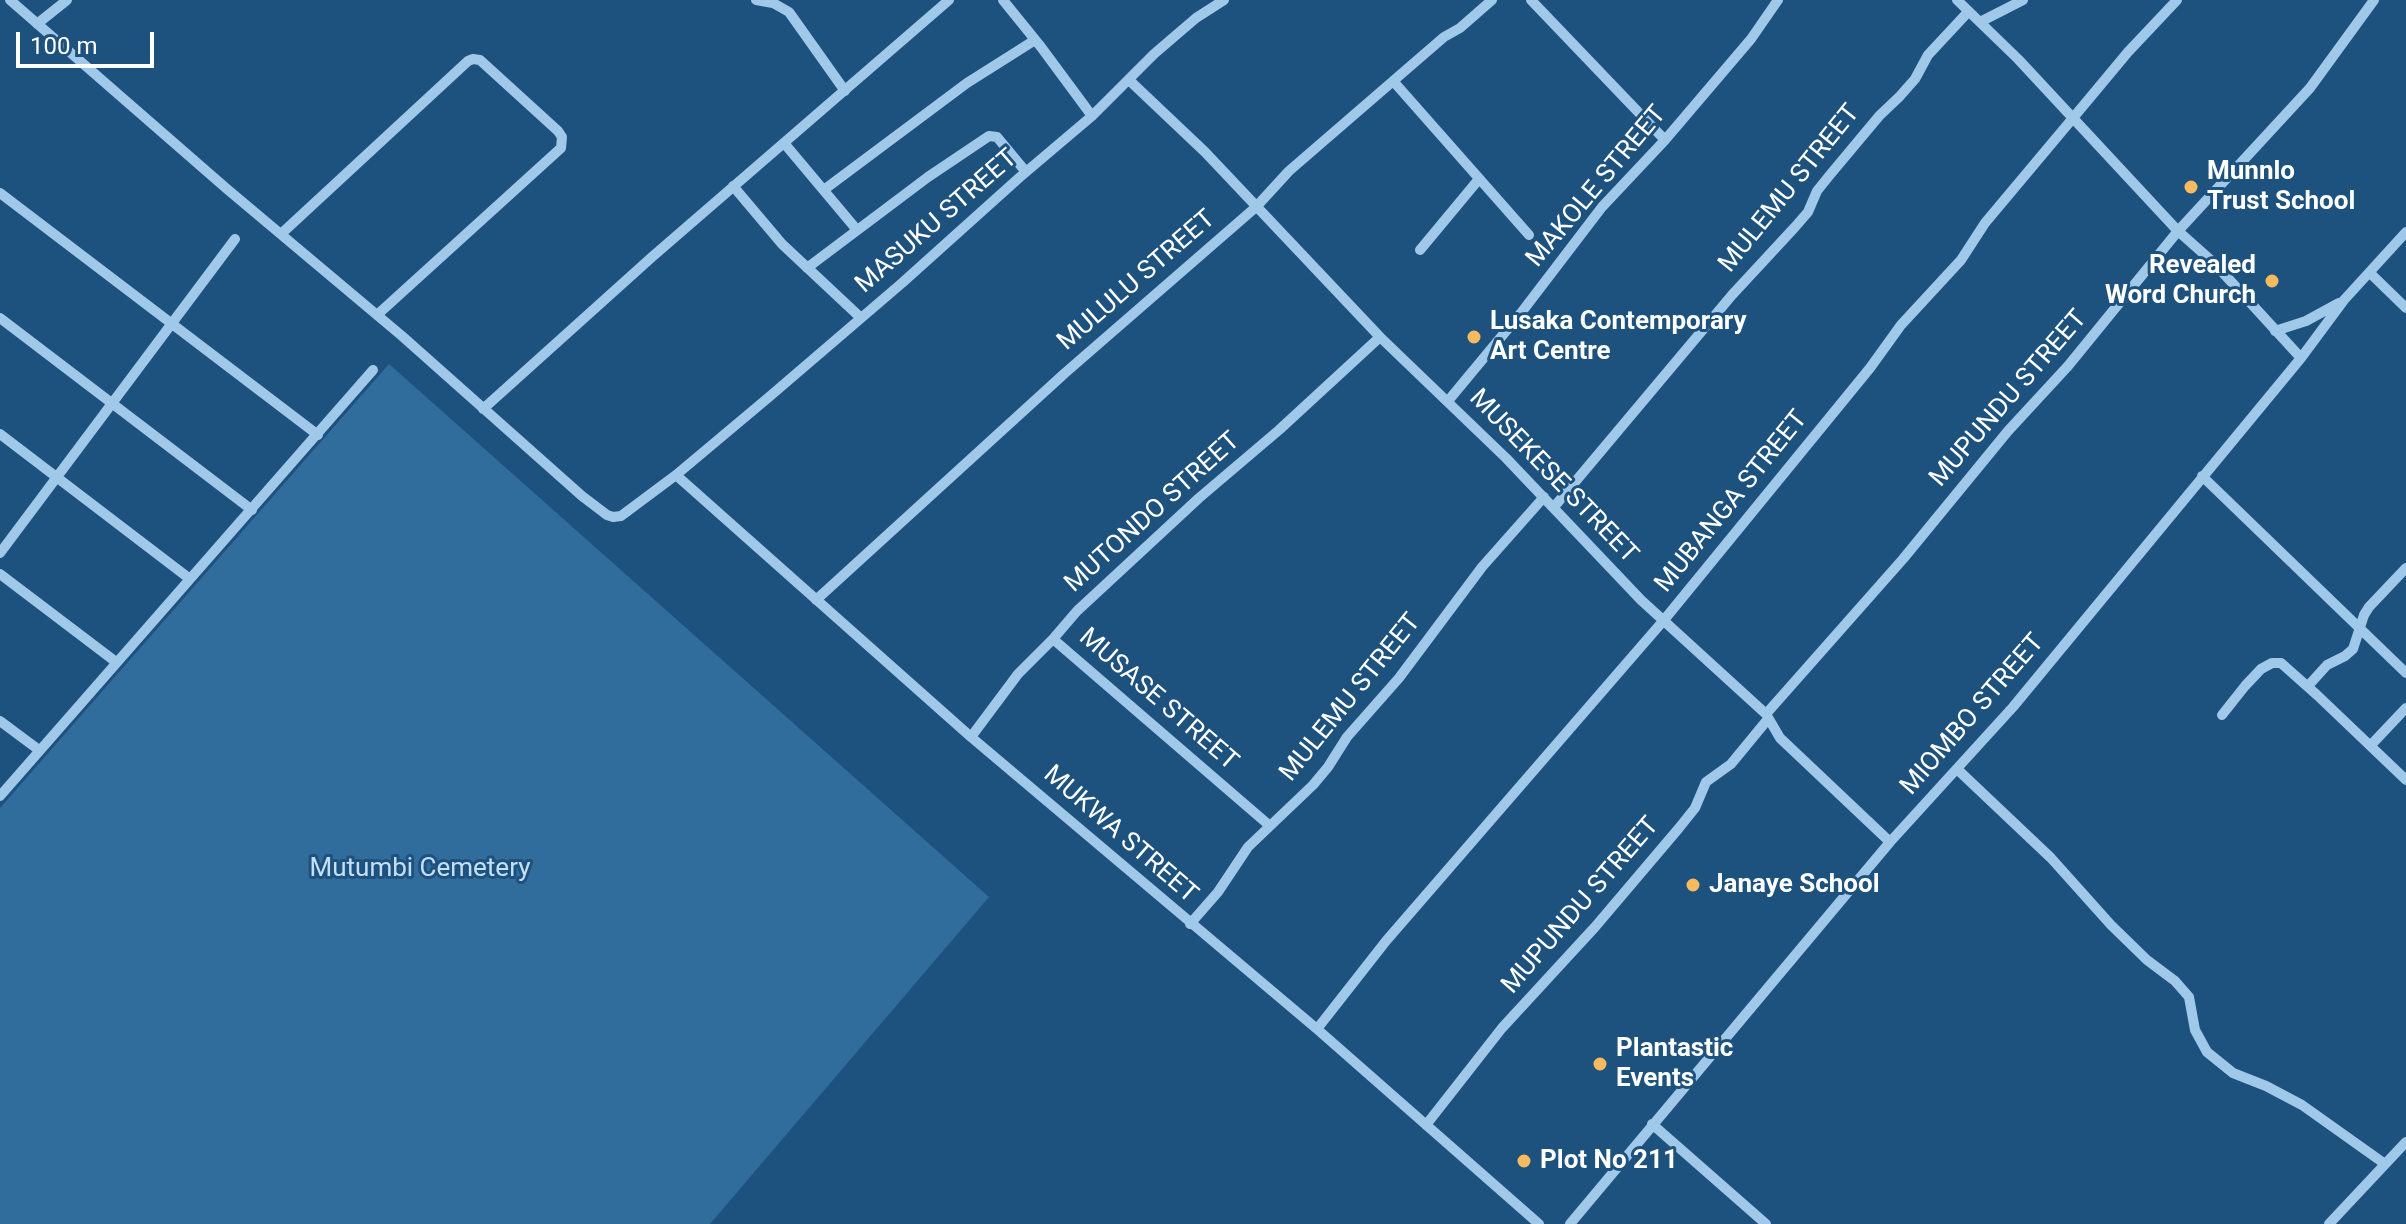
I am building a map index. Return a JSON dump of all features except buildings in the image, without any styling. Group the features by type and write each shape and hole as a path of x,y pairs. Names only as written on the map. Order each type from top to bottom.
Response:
{"street":[{"name":"MASUKU STREET","path":"10,0 607,515 621,516 676,475 861,318 1092,116 1154,54 1196,18 1224,0"},
{"path":"37,24 67,0"},
{"path":"756,0 773,3 789,12 845,91"},
{"path":"483,409 733,186 949,0"},
{"path":"1003,0 1092,116"},
{"name":"MULULU STREET","path":"816,600 1054,384 1256,207 1289,171 1492,0"},
{"path":"1531,0 1665,140"},
{"name":"MAKOLE STREET","path":"1448,401 1521,313 1602,207 1665,140 1751,39 1778,0"},
{"path":"1957,0 2018,59 2301,358"},
{"path":"1980,22 2023,0"},
{"name":"MUBANGA STREET","path":"1317,1029 1386,941 1664,620 1870,368 1901,325 1961,260 1985,223 2128,52 2177,0"},
{"name":"MUPUNDU STREET","path":"1426,1125 1502,1028 1595,927 1679,828 1695,808 1706,782 1731,764 1767,716 1903,559 2008,431 2068,366 2178,231 2310,88 2374,0"},
{"name":"MULEMU STREET","path":"1554,507 1732,295 1808,212 1817,191 1829,176 1915,79 1928,55 1968,12"},
{"path":"825,189 967,83 1035,40"},
{"path":"281,234 468,61 480,60 558,131 562,137 561,148 377,315"},
{"name":"MUSEKESE STREET","path":"1129,80 1205,152 1380,337 1554,507 1641,600 1767,716 1780,738 1890,842"},
{"path":"1394,82 1529,235"},
{"path":"807,268 928,177 989,136 997,137 1026,172"},
{"path":"784,143 857,230"},
{"path":"1420,250 1479,179"},
{"path":"733,186 782,244 861,318"},
{"path":"0,193 318,435"},
{"name":"MIOMBO STREET","path":"1570,1224 1890,842 2013,707 2301,358 2344,300 2406,232"},
{"path":"0,553 235,239"},
{"path":"2370,273 2406,308"},
{"path":"2275,331 2306,321 2344,300"},
{"path":"0,318 252,510"},
{"name":"MUTONDO STREET","path":"971,737 1018,674 1077,611 1380,337"},
{"path":"0,796 373,370"},
{"path":"0,434 190,579"},
{"name":"MUKWA STREET","path":"676,475 971,737 1317,1029 1539,1224"},
{"path":"2202,476 2406,673"},
{"name":"MULEMU STREET","path":"1190,924 1218,892 1248,847 1320,776 1347,737 1399,678 1482,567 1544,497"},
{"path":"2308,686 2327,665 2353,649 2369,607 2406,568"},
{"path":"0,574 116,662"},
{"name":"MUSASE STREET","path":"1053,639 1270,826"},
{"path":"2222,715 2261,669 2272,663 2281,663 2406,780"},
{"path":"2371,745 2406,708"},
{"path":"0,721 39,750"},
{"path":"1957,769 2051,858 2147,960 2175,981 2189,997 2195,1030 2207,1052 2233,1073 2302,1105 2385,1164"},
{"path":"1652,1124 1766,1224"},
{"path":"2329,1224 2406,1142"}],"green space":[{"name":"Mutumbi Cemetery","path":"389,364 989,897 710,1224 0,1224 0,808"}],"place":[{"name":"Munnlo Trust School","path":"2191,187"},
{"name":"Revealed Word Church","path":"2272,281"},
{"name":"Lusaka Contemporary Art Centre","path":"1474,337"},
{"name":"Janaye School","path":"1693,885"},
{"name":"Plantastic Events","path":"1600,1064"},
{"name":"Plot No 211","path":"1524,1161"}]}
